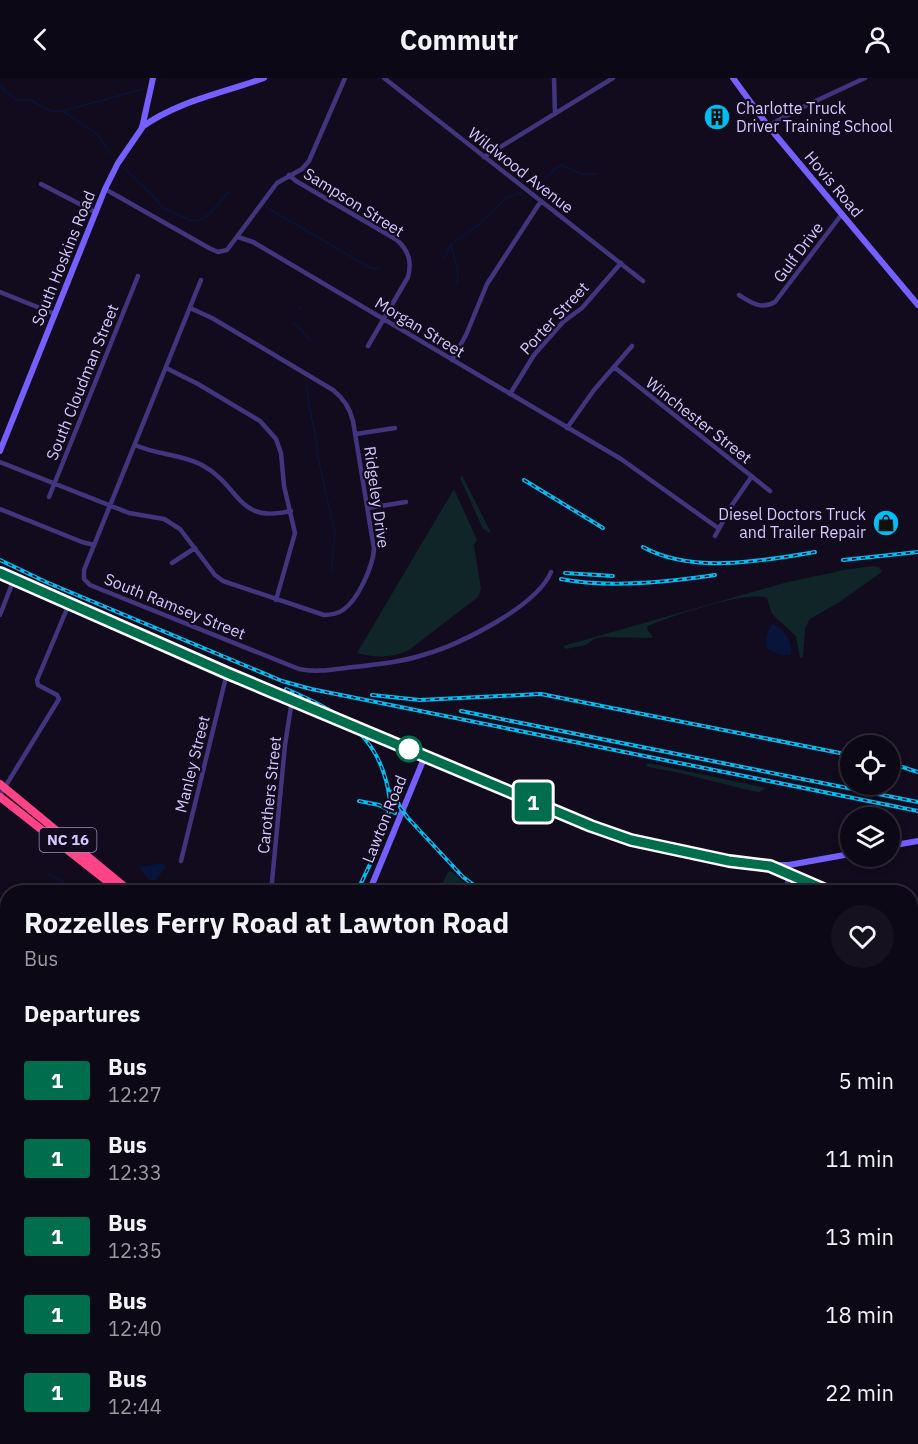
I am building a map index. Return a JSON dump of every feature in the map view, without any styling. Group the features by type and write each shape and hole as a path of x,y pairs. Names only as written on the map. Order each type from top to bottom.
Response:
{"highway":[{"name":"NC 16","path":"1,791 113,885"},
{"name":"NC 16","path":"1,791 122,885"}],"street":[{"name":"South Hoskins Road","path":"0,451 105,189 118,163 142,128 153,78"},
{"path":"142,128 179,107 264,78"},
{"path":"105,189 216,251 228,249 277,183 302,169 311,159 345,78"},
{"name":"Wildwood Avenue","path":"384,78 643,281"},
{"path":"554,78 555,114"},
{"path":"484,157 614,78"},
{"name":"Hovis Road","path":"733,78 768,126 918,305"},
{"path":"768,126 865,78"},
{"name":"Sampson Street","path":"289,175 397,240 406,250 410,261 408,277 368,346"},
{"path":"41,184 95,212"},
{"path":"452,360 466,335 487,284 541,201"},
{"name":"Gulf Drive","path":"740,294 758,306 766,306 775,302 842,214"},
{"name":"Morgan Street","path":"238,237 253,242 638,470 708,523 718,528"},
{"name":"Porter Street","path":"510,394 534,355 563,322 582,308 621,263"},
{"name":"South Cloudman Street","path":"49,497 138,276"},
{"name":"South Ramsey Street","path":"201,280 84,572 84,579 90,585 298,669 313,671 404,660 440,650 514,611 535,595 550,574"},
{"path":"0,292 55,314"},
{"name":"Ridgeley Drive","path":"0,462 110,507 129,513 156,517 171,523 180,529 215,575 223,581 324,615 336,614 345,608 368,573 374,549 356,434 349,409 336,392 212,318 190,308"},
{"path":"567,428 588,398 632,346"},
{"name":"Winchester Street","path":"614,367 770,490"},
{"path":"166,368 252,416 273,433 281,453 284,486 295,527 295,537 276,600"},
{"path":"356,434 395,428"},
{"path":"135,445 202,465 226,483 245,505 255,512 272,515 291,511"},
{"path":"715,536 752,476"},
{"path":"368,508 406,502"},
{"path":"0,509 94,545"},
{"path":"172,563 195,548"},
{"path":"0,573 227,673 609,833 631,840 729,861 770,866 840,856"},
{"path":"0,615 14,579"},
{"path":"1,791 59,698 38,685 37,680 60,630 69,603"},
{"name":"Manley Street","path":"181,861 227,673"},
{"name":"Carothers Street","path":"272,885 285,745 292,700"},
{"name":"Lawton Road","path":"372,885 425,756"},
{"path":"900,844 918,841"},
{"path":"770,866 814,885"},
{"path":"787,885 789,874"}],"green space":[{"path":"462,475 490,533 483,529 460,478"},
{"path":"454,489 477,540 474,545 481,589 478,597 409,650 396,655 384,656 357,653"},
{"path":"873,566 879,567 882,572 838,603 810,619 805,628 803,657 800,658 796,636 772,614 767,598 757,596 728,600 655,623 647,629 653,637 651,638 603,637 594,639 586,645 566,649 563,646 784,583"},
{"path":"648,763 766,788 759,792 752,791 648,767 646,765"},
{"path":"451,871 466,885 442,884 448,872"}],"water":[{"path":"773,624 780,628 788,638 792,650 790,655 780,655 767,649 767,635"},
{"path":"163,863 166,867 156,880 149,880 139,867"}],"waterway":[{"path":"0,84 16,100 30,100 51,111 63,111 143,89"},
{"path":"64,112 98,135 110,154"},
{"path":"532,187 561,165 582,174 596,174"},
{"path":"123,167 163,208 192,221 208,215 229,192"},
{"path":"444,260 450,245 477,226 506,198 522,192"},
{"path":"266,207 367,266 374,269 378,267"},
{"path":"451,245 458,272 457,284"},
{"path":"299,309 302,306"},
{"path":"294,323 311,341"},
{"path":"307,385 317,443 316,449 335,533 331,571"},
{"path":"48,874 66,885"}],"railway":[{"path":"524,480 603,528"},
{"path":"643,547 662,555 705,563 773,559 815,552"},
{"path":"843,560 918,552"},
{"path":"0,560 46,582 282,681 311,689 918,811"},
{"path":"565,573 613,576"},
{"path":"561,579 617,584 715,575"},
{"path":"286,689 317,703 345,720 368,743 384,774 390,806 387,820 360,885"},
{"path":"372,695 420,700 541,694 840,753"},
{"path":"461,711 918,802"},
{"path":"900,766 918,772"},
{"path":"392,791 408,818 463,877 474,885"},
{"path":"359,801 379,805 395,813"}],"bus line":[{"name":"1","path":"0,573 168,645 227,673 609,833 631,840 729,861 770,866 814,885"}],"place":[{"name":"Charlotte Truck Driver Training School","path":"717,117"},
{"name":"Diesel Doctors Truck and Trailer Repair","path":"886,523"}]}
